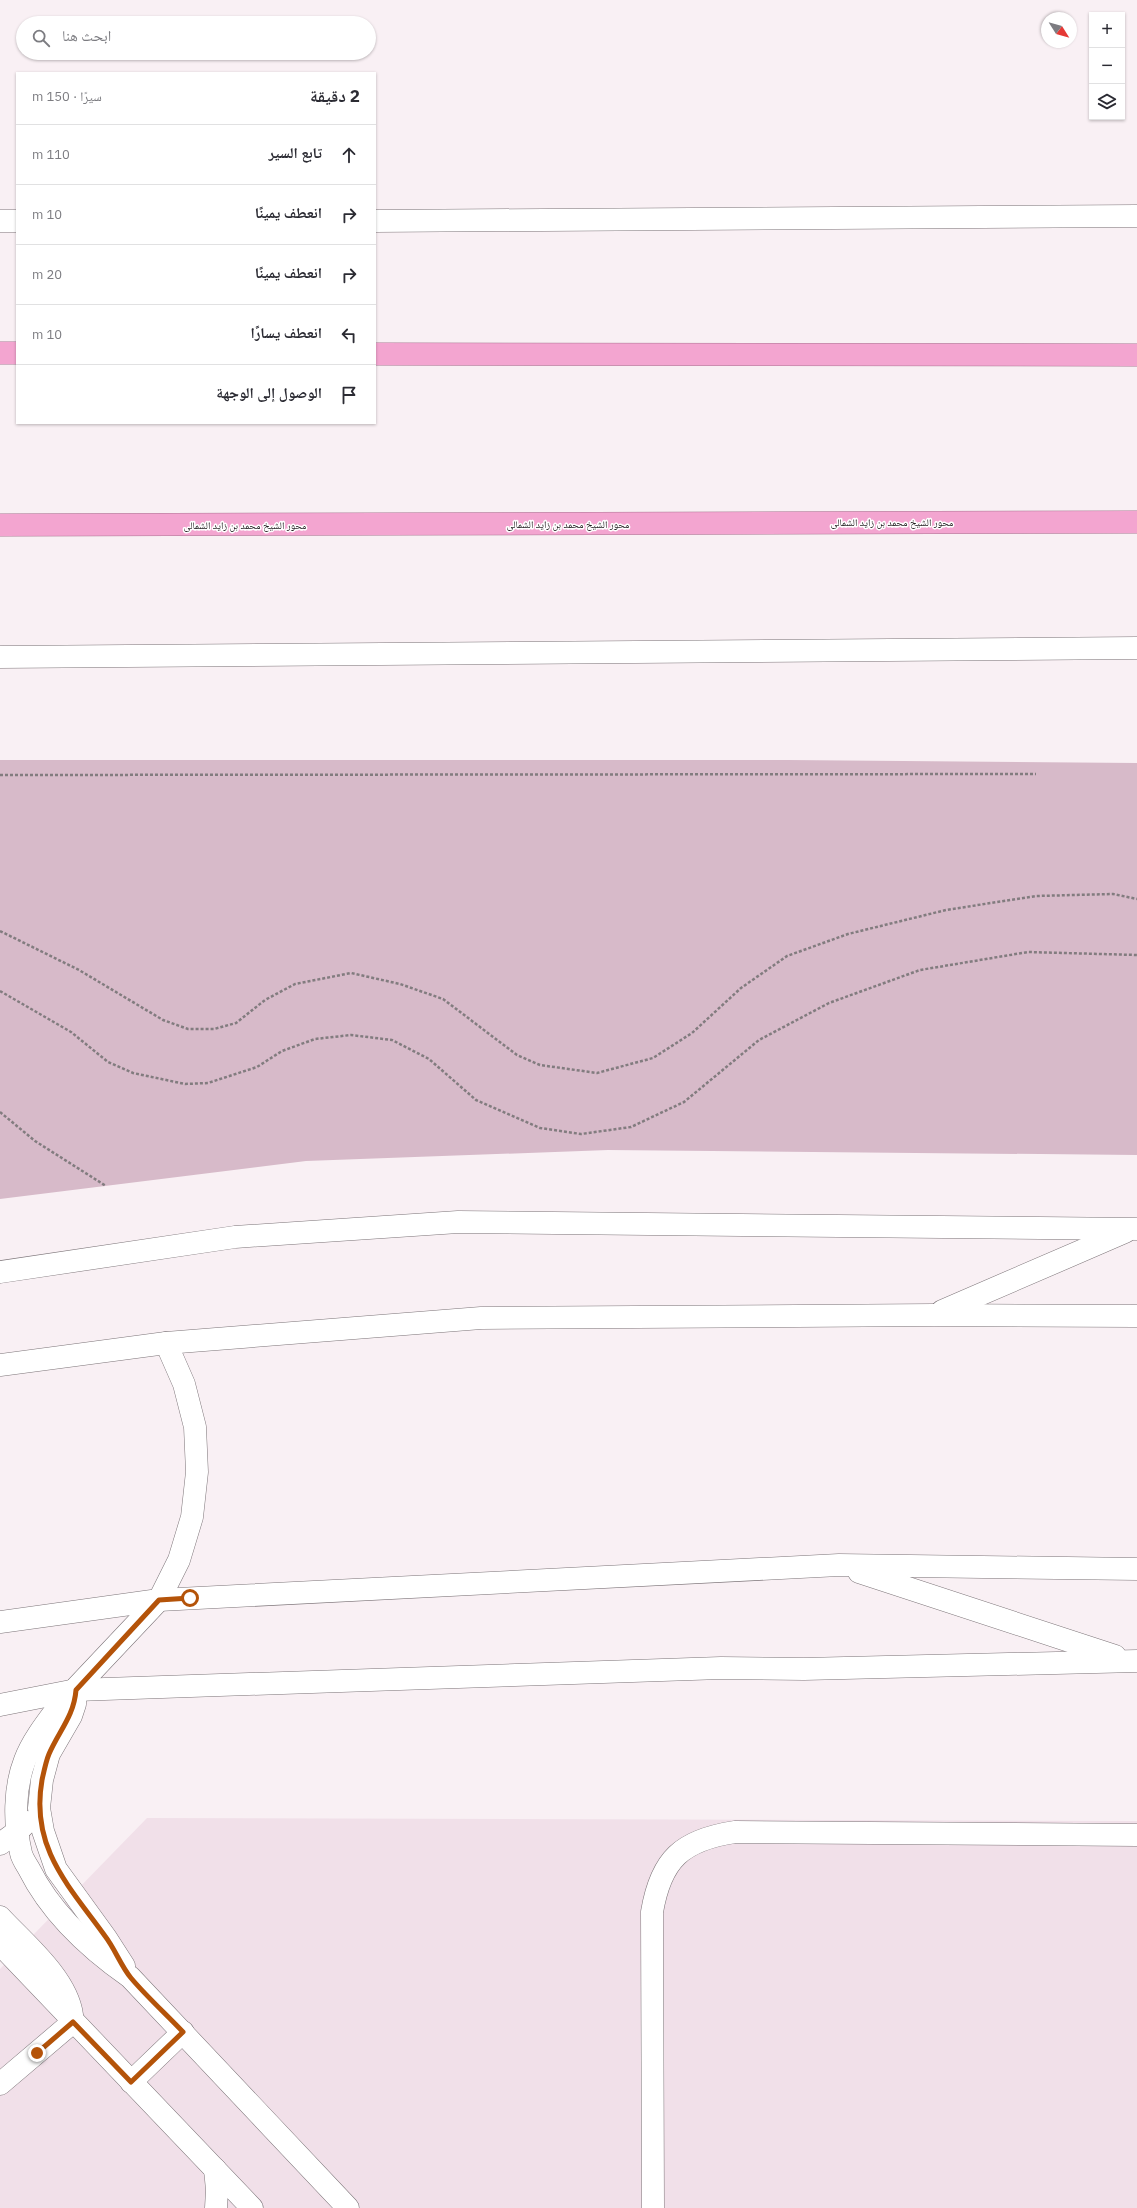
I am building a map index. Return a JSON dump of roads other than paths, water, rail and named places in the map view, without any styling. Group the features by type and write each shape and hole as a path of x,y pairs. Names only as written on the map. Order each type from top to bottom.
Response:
{"highway":[{"path":"0,353 16,353"},
{"path":"376,354 1137,355"},
{"name":"محور الشيخ محمد بن زايد الشمالى","path":"0,526 1137,522"}],"street":[{"path":"376,220 1137,216"},
{"path":"0,221 16,221"},
{"path":"0,658 1137,648"},
{"path":"0,1272 236,1237 458,1222 1135,1229"},
{"path":"934,1315 1135,1229"},
{"path":"0,1365 166,1343 481,1318 934,1315 1137,1316"},
{"path":"166,1343 184,1384 195,1428 197,1472 192,1517 179,1560 159,1600 76,1690 59,1706 45,1724 25,1760 16,1799 21,1854 40,1890 79,1935 130,1977 348,2208"},
{"path":"839,1565 1133,1661"},
{"path":"0,1622 159,1600 839,1565 1137,1569"},
{"path":"0,1705 76,1690 714,1668 804,1669 1133,1661"},
{"path":"76,1690 75,1704 71,1716 49,1754 42,1780 39,1808 42,1831 56,1869 106,1938 130,1977"},
{"path":"0,1844 18,1831 39,1808"},
{"path":"653,2208 652,1912 656,1887 668,1864 687,1846 710,1836 735,1832 1137,1835"},
{"path":"0,1917 54,1975 64,1991 71,2007 73,2022"},
{"path":"0,1944 252,2208"},
{"path":"0,2084 73,2022"},
{"path":"131,2082 183,2032"},
{"path":"215,2170 217,2190 216,2208"}]}
